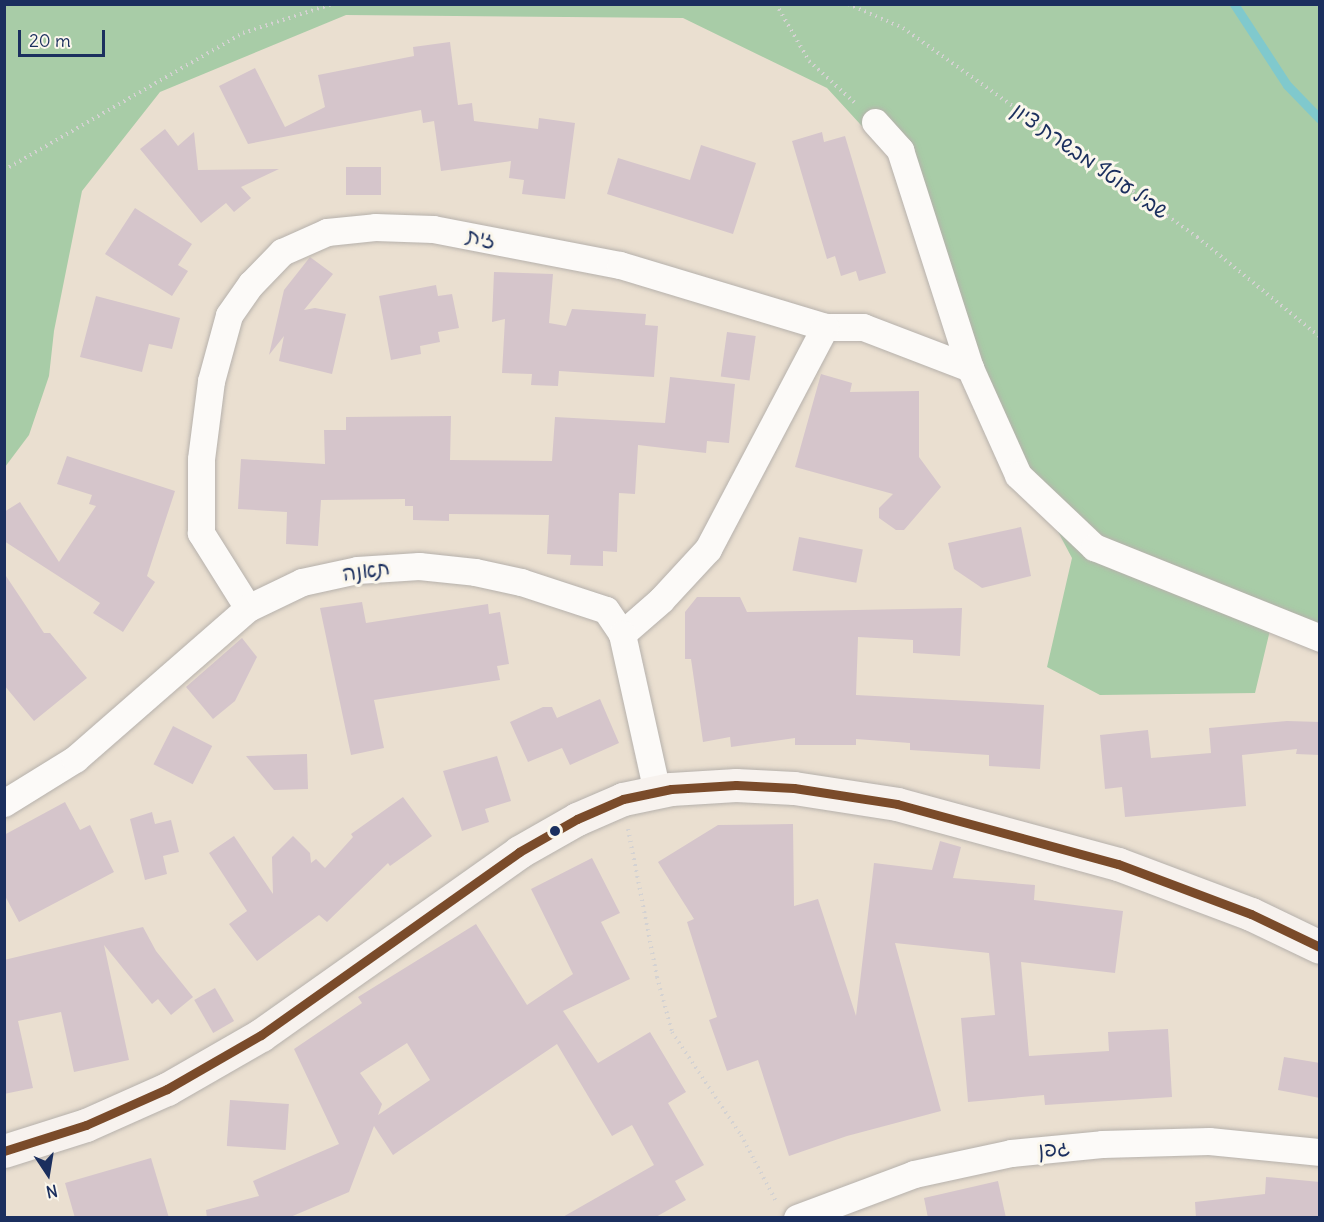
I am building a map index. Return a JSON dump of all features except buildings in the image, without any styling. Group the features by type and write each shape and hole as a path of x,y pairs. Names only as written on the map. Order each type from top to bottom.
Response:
{"street":[{"path":"875,122 900,150 970,368 1018,475 1094,547 1320,638"},
{"name":"זית","path":"248,608 201,533 201,459 211,381 229,315 251,284 282,252 327,232 375,227 433,229 621,265 825,327 863,327 970,368"},
{"path":"622,634 661,600 708,549 825,327"},
{"name":"תאנה","path":"4,803 75,759 248,608 302,582 357,570 419,566 476,572 606,610 622,634 657,792"},
{"path":"4,1151 86,1125 167,1089 261,1035 519,852 577,819 623,800 657,792 736,785 794,788 897,804 1118,864 1251,914 1320,947"},
{"name":"גפן","path":"788,1212 914,1174 1011,1153 1102,1144 1209,1141 1320,1152"}],"path":[{"path":"4,170 243,33 332,4"},
{"path":"776,4 809,62 875,122"},
{"name":"שביל עוטף מבשרת ציון","path":"848,4 903,28 1197,237 1320,337"},
{"path":"623,800 657,976 672,1032 788,1212"}],"green space":[{"path":"5,5 1319,5 1319,644 1271,626 1255,693 1100,695 1047,667 1072,558 995,413 905,173 827,88 683,18 346,15 160,92 82,191 54,331 49,376 29,435 5,467"}],"waterway":[{"path":"1234,4 1287,85 1320,119"}],"transit line":[{"path":"4,1151 86,1125 167,1089 261,1035 519,852 577,819 623,799 671,789 736,785 794,788 897,804 1118,864 1251,914 1320,947"}]}
